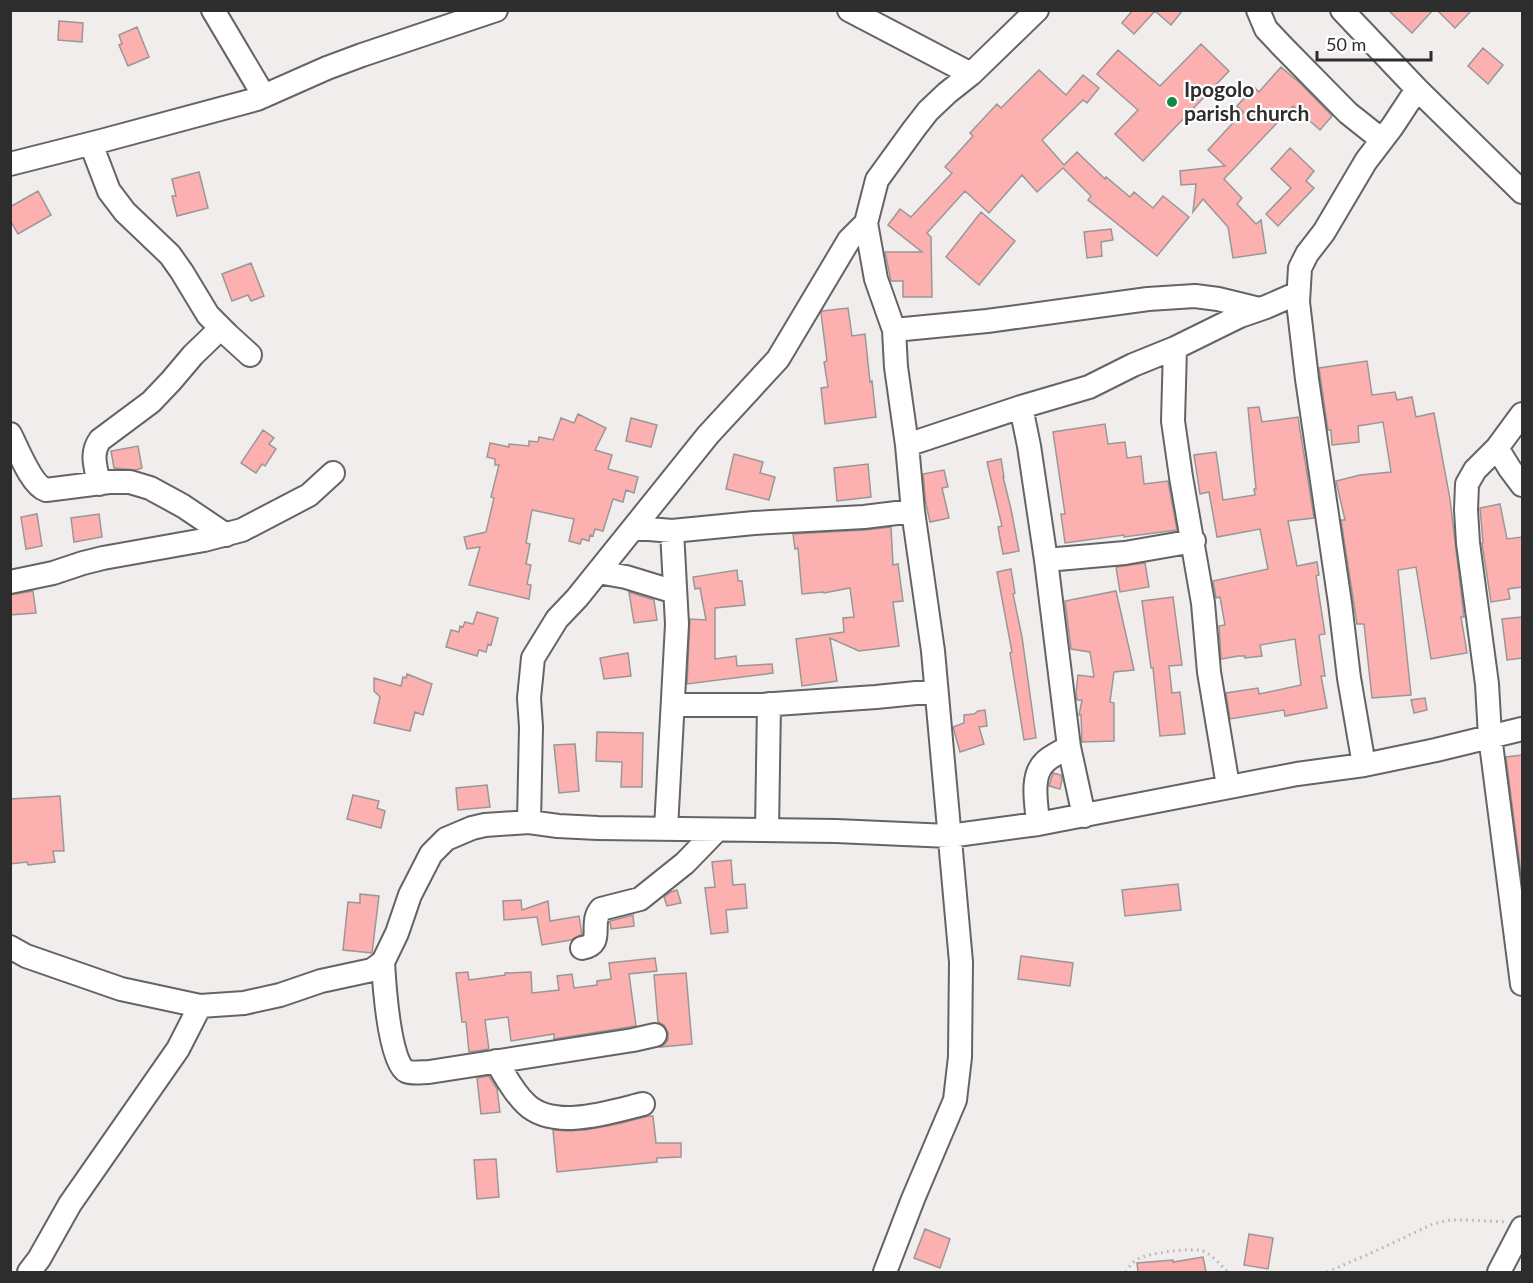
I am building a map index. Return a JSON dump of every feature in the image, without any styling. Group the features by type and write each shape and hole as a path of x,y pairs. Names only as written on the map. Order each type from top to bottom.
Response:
{"street":[{"path":"213,10 264,96"},
{"path":"10,164 257,99 327,68 496,10"},
{"path":"849,10 971,74"},
{"path":"885,1272 954,1100 960,1057 961,962 933,651 913,511 896,367 894,330 876,279 866,223 877,180 928,111 971,74 1037,10"},
{"path":"1258,10 1266,29 1283,47 1348,113 1382,140"},
{"path":"1342,10 1416,89 1522,192"},
{"path":"1364,765 1349,678 1339,591 1307,379 1298,292 1300,268 1307,254 1324,232 1349,189 1416,89"},
{"path":"90,144 109,191 125,212 170,255 208,315 250,355"},
{"path":"530,822 529,698 533,658 557,619 598,572 708,435 778,359 849,240 866,223"},
{"path":"907,445 1089,387 1240,316 1298,292"},
{"path":"894,330 987,321 1148,298 1195,296 1259,309"},
{"path":"99,484 94,462 95,447 100,440 151,402 221,328"},
{"path":"1175,348 1173,421 1194,541 1203,603 1209,672 1228,786"},
{"path":"1021,407 1046,560 1069,747 1084,816"},
{"path":"1522,414 1497,448 1474,470 1467,484 1466,496 1468,543 1487,684 1490,736 1522,984"},
{"path":"10,434 30,474 41,488 46,490 109,482 130,483 150,488 183,506 226,535"},
{"path":"1497,448 1522,485"},
{"path":"10,582 53,573 103,558 242,530 309,495 333,473"},
{"path":"633,529 672,531 754,523 864,517 913,511"},
{"path":"666,829 677,624 672,531"},
{"path":"1046,560 1125,553 1194,541"},
{"path":"598,572 626,577 675,592"},
{"path":"674,705 769,704 936,691"},
{"path":"767,830 769,704"},
{"path":"10,947 26,956 121,989 200,1006 244,1003 321,981 372,970 383,962 397,933 410,895 431,854 446,839 485,825 530,822 598,828 836,831 949,836 1038,824 1228,786 1364,765 1522,729"},
{"path":"1038,824 1037,775 1042,764 1069,747"},
{"path":"582,948 589,947 595,940 594,920 601,909 640,899 686,863 717,830"},
{"path":"383,962 385,998 391,1032 401,1067 405,1071 429,1072 655,1035"},
{"path":"29,1272 39,1259 70,1204 178,1049 200,1006"},
{"path":"496,1061 526,1105 541,1113 572,1118 643,1104"},
{"path":"1498,1272 1518,1225"}],"path":[{"path":"1327,1272 1432,1224 1450,1220 1468,1220 1518,1225"},
{"path":"1126,1272 1135,1260 1143,1257 1188,1249 1200,1250 1209,1254 1227,1272"}],"building":[{"path":"1133,10 1183,10 1171,25 1155,11 1134,34 1122,23"},
{"path":"1388,10 1433,10 1412,33"},
{"path":"1437,10 1472,10 1455,28"},
{"path":"59,21 83,23 82,42 58,40"},
{"path":"137,27 149,57 128,66 119,45 122,44 119,35"},
{"name":"Ipogolo parish church","path":"1201,44 1229,71 1143,161 1115,134 1138,110 1097,74 1118,50 1160,86"},
{"path":"1483,48 1503,65 1488,84 1468,66"},
{"path":"1281,67 1332,116 1320,130 1293,106 1224,179 1242,198 1237,204 1256,224 1261,220 1266,253 1233,258 1228,227 1203,199 1193,212 1196,184 1181,185 1180,171 1225,166 1208,150 1243,112 1237,106 1254,87 1259,92"},
{"path":"1039,70 1066,95 1083,75 1099,88 1087,103 1083,100 1042,140 1064,165 1077,152 1105,179 1106,177 1130,197 1134,192 1153,208 1163,196 1189,217 1157,256 1088,200 1091,196 1063,168 1037,192 1022,175 989,213 965,191 927,233 931,237 932,297 903,297 903,281 891,281 885,252 922,252 888,225 900,209 911,217 952,173 945,167 973,136 970,133 997,104 1001,108"},
{"path":"1290,148 1314,171 1306,181 1314,188 1278,226 1266,214 1291,188 1271,169"},
{"path":"199,172 208,208 177,216 172,196 176,196 172,179"},
{"path":"38,191 51,215 18,234 10,220 10,207"},
{"path":"981,212 1015,241 979,285 946,257"},
{"path":"1111,229 1113,240 1101,242 1102,256 1087,258 1084,232"},
{"path":"251,263 264,296 251,301 248,295 232,301 222,274"},
{"path":"848,308 852,336 865,334 876,417 825,424 821,388 828,387 821,313"},
{"path":"1367,361 1372,395 1395,392 1397,400 1412,397 1416,417 1434,413 1450,499 1464,617 1461,617 1467,653 1431,659 1416,567 1398,570 1411,695 1372,698 1364,624 1357,624 1341,520 1345,520 1336,481 1360,475 1391,472 1383,422 1358,426 1359,442 1332,445 1319,368"},
{"path":"1259,407 1262,422 1298,417 1314,518 1288,521 1297,566 1317,562 1319,575 1316,576 1325,634 1319,635 1325,676 1321,676 1327,708 1285,716 1284,710 1230,719 1226,693 1258,688 1259,694 1301,685 1295,639 1260,645 1262,656 1221,659 1219,626 1225,625 1220,597 1216,598 1213,581 1268,569 1260,529 1217,537 1209,492 1200,494 1194,455 1216,452 1223,500 1255,495 1248,408"},
{"path":"578,414 606,428 595,450 612,455 608,469 638,477 634,493 626,490 623,502 613,499 603,531 595,529 589,541 582,539 580,544 569,541 574,519 532,510 526,543 530,544 526,564 531,565 527,584 531,585 529,599 469,585 480,547 467,549 464,537 486,532 499,465 495,465 495,459 487,457 490,443 509,447 509,444 529,446 529,441 538,442 539,437 553,440 561,418 574,423"},
{"path":"631,418 657,425 651,447 626,441"},
{"path":"1105,424 1108,444 1125,442 1127,458 1141,456 1144,484 1168,481 1177,530 1065,543 1061,514 1065,514 1053,432"},
{"path":"263,430 274,438 269,444 276,449 265,466 262,464 256,473 241,463"},
{"path":"138,446 142,468 136,470 114,468 111,451"},
{"path":"734,454 763,462 760,473 775,477 769,500 726,489"},
{"path":"1001,459 1019,551 1003,554 998,527 1002,526 987,462"},
{"path":"868,464 871,497 837,501 834,468"},
{"path":"944,470 948,487 942,488 949,518 930,522 923,474"},
{"path":"1500,504 1507,539 1522,537 1522,587 1508,589 1510,599 1491,602 1482,543 1480,508"},
{"path":"37,514 42,546 26,549 21,517"},
{"path":"99,514 102,537 74,542 71,518"},
{"path":"891,527 893,565 898,564 903,601 893,602 899,646 859,651 830,638 837,681 802,686 796,639 844,632 843,618 854,617 850,588 802,594 798,548 795,549 793,534"},
{"path":"1145,563 1149,587 1120,592 1116,567"},
{"path":"1011,569 1036,738 1024,740 1010,653 1012,652 997,572"},
{"path":"737,570 738,581 742,581 745,605 715,608 715,659 736,656 737,666 772,664 773,673 687,684 690,619 706,620 700,588 695,589 693,577"},
{"path":"33,591 36,613 10,615 10,595"},
{"path":"1116,591 1134,670 1114,672 1110,702 1114,703 1114,741 1082,742 1081,715 1079,715 1082,700 1077,700 1076,693 1078,675 1094,677 1090,652 1071,649 1065,601"},
{"path":"629,592 654,600 657,620 634,623"},
{"path":"1173,597 1182,665 1169,666 1172,693 1180,692 1185,734 1160,736 1153,668 1151,668 1142,601"},
{"path":"477,612 498,618 491,645 488,644 486,652 479,650 477,656 446,647 451,630 459,632 460,626 463,627 465,622 473,624"},
{"path":"1522,617 1522,658 1507,660 1502,619"},
{"path":"628,653 631,676 604,679 600,658"},
{"path":"407,674 432,684 423,715 415,712 410,731 374,723 380,697 374,691 374,678 401,686 403,677 406,678"},
{"path":"1425,698 1427,710 1414,713 1411,700"},
{"path":"985,710 987,726 979,727 984,744 960,752 953,727 964,723 964,715"},
{"path":"597,732 643,733 642,787 621,787 622,762 596,761"},
{"path":"575,744 579,791 559,793 554,745"},
{"path":"1522,755 1522,874 1521,874 1506,757"},
{"path":"1053,773 1061,775 1060,789 1049,786"},
{"path":"487,785 490,807 458,810 456,788"},
{"path":"353,795 379,801 377,808 385,811 381,828 347,819"},
{"path":"60,796 64,851 53,851 55,862 10,864 10,799"},
{"path":"731,860 733,885 745,884 747,908 726,910 728,932 711,934 705,888 715,887 712,862"},
{"path":"1178,884 1181,910 1125,916 1122,890"},
{"path":"677,890 681,903 667,906 664,897"},
{"path":"360,894 379,896 372,953 343,950 348,902 360,903"},
{"path":"521,900 522,910 548,901 550,921 579,916 582,934 571,940 542,945 537,917 504,920 503,901"},
{"path":"633,915 634,926 611,929 610,921"},
{"path":"1021,956 1073,963 1070,986 1018,979"},
{"path":"655,958 657,971 629,974 636,1026 554,1039 554,1034 511,1041 508,1017 485,1020 489,1049 469,1052 466,1022 462,1022 456,973 468,972 469,980 505,975 505,973 531,972 532,993 559,990 557,976 572,974 574,988 597,985 597,981 611,979 609,963"},
{"path":"686,973 692,1044 661,1047 668,1040 668,1033 664,1025 658,1022 654,975"},
{"path":"489,1076 497,1089 500,1112 481,1114 477,1078"},
{"path":"653,1116 656,1143 681,1143 681,1157 657,1158 657,1162 557,1172 553,1130 585,1130"},
{"path":"496,1159 499,1197 477,1199 474,1160"},
{"path":"925,1229 950,1239 940,1268 914,1258"},
{"path":"1249,1234 1273,1238 1268,1269 1244,1265"},
{"path":"1203,1257 1206,1272 1138,1272 1137,1263 1173,1260 1173,1262"}],"place":[{"name":"Ipogolo parish church","path":"1172,102"}]}
